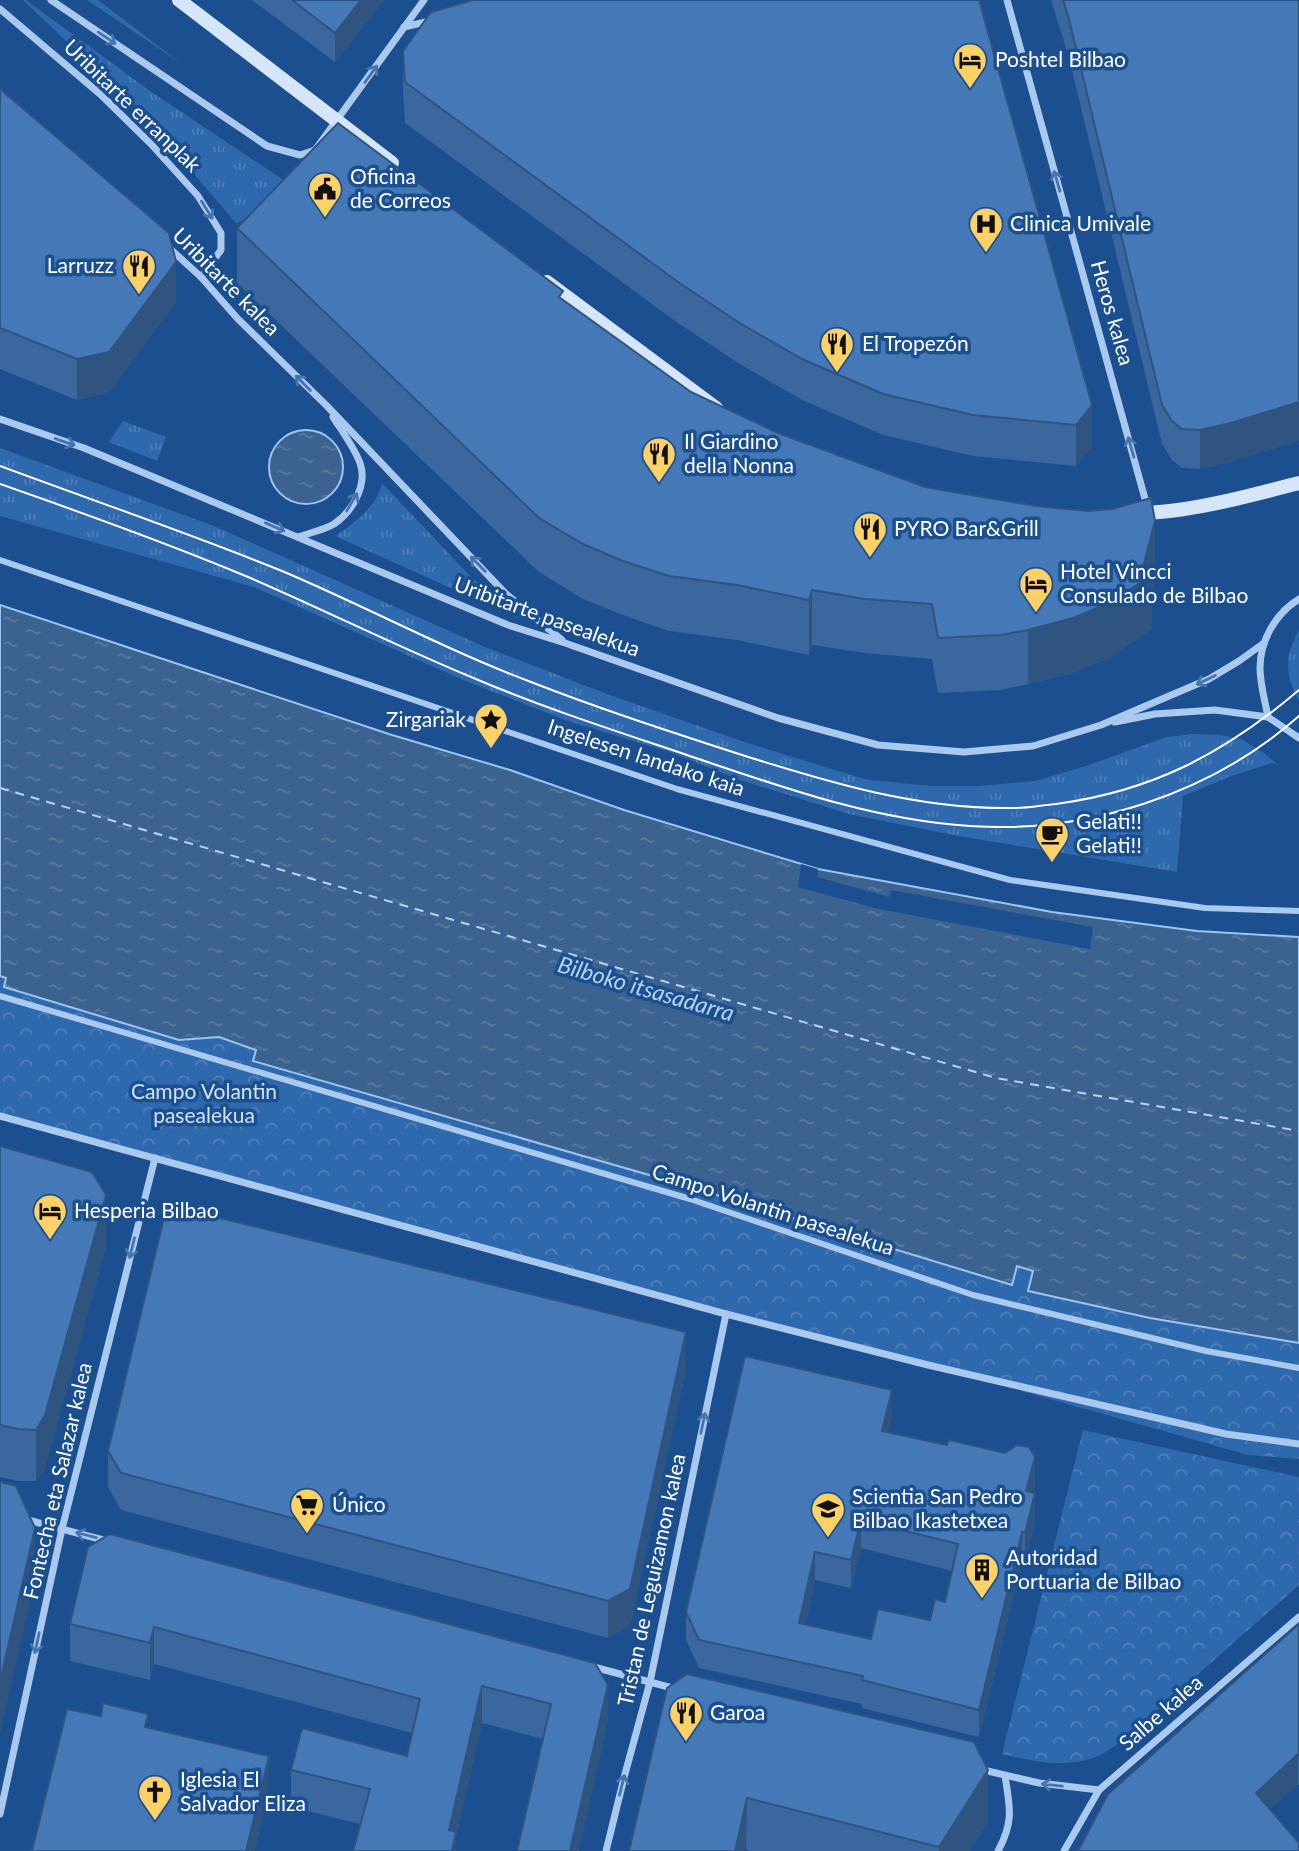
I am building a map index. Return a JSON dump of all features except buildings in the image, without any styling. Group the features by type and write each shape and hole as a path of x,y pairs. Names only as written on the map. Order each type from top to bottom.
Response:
{"main road":[{"path":"179,0 407,176"},
{"path":"536,273 731,420"},
{"path":"1122,513 1149,513 1238,498 1299,483"}],"street":[{"name":"Uribitarte erranplak","path":"51,0 267,145 300,155 314,150 424,0"},
{"name":"Heros kalea","path":"1007,0 1149,513"},
{"name":"Uribitarte erranplak","path":"0,9 100,94 151,144 198,196 221,233 222,250 201,277"},
{"path":"404,28 440,18"},
{"name":"Uribitarte kalea","path":"157,238 201,277 505,593 565,643"},
{"name":"Uribitarte kalea","path":"297,537 333,525 347,512 356,498 363,477 360,463 327,406"},
{"name":"Uribitarte pasealekua","path":"0,419 84,448 508,625 778,718 878,745 964,752 1033,746 1101,725 1209,679 1264,643"},
{"name":"Ingelesen landako kaia","path":"0,560 677,789 1010,880 1205,908 1299,911"},
{"path":"1299,599 1289,605 1273,622 1264,643 1260,667 1268,717 1299,737"},
{"name":"Uribitarte pasealekua","path":"1101,725 1155,715 1215,710 1268,717"},
{"name":"Campo Volantin pasealekua","path":"0,996 690,1199 973,1295 1206,1351 1299,1368"},
{"path":"0,1116 726,1314 928,1365 1226,1434 1299,1444"},
{"name":"Fontecha eta Salazar kalea","path":"0,1814 62,1529 155,1158"},
{"name":"Tristan de Leguizamon kalea","path":"606,1851 650,1682 726,1314"},
{"path":"1285,1442 1299,1450"},
{"path":"12,1516 116,1543"},
{"name":"Salbe kalea","path":"1064,1851 1099,1790 1299,1617"},
{"path":"583,1665 689,1692"},
{"path":"972,1767 1039,1783 1099,1790"},
{"path":"998,1851 1007,1835 1010,1810 1005,1776"}],"green space":[{"path":"23,0 150,91 291,185 247,219 236,223 139,110"},
{"path":"87,0 98,0 182,64"},
{"path":"123,421 166,437 157,461 109,442"},
{"path":"0,448 214,526 485,647 607,694 747,743 868,780 931,786 979,786 1035,781 1167,737 1192,734 1241,739 1278,765 1272,763 1231,776 1183,796 1177,872 958,836 849,814 740,780 670,752 568,721 461,679 254,587 0,516"},
{"path":"382,483 469,575 520,619 335,536 370,507"},
{"path":"1299,630 1299,701 1291,683 1288,666 1291,648"},
{"name":"Campo Volantin pasealekua","path":"0,976 6,978 4,986 179,1040 218,1037 256,1050 253,1061 684,1185 1011,1285 1016,1265 1033,1271 1028,1291 1150,1318 1299,1343 1299,1459 1248,1455 906,1358 390,1223 0,1116"},
{"path":"1083,1430 1299,1477 1299,1585 1112,1748 1079,1761 1041,1762 1002,1754"}],"water":[{"path":"306,430 320,433 332,441 340,453 343,467 340,481 332,493 320,501 306,504 292,501 280,493 272,481 269,467 272,453 280,441 292,433"},
{"name":"Bilboko itsasadarra","path":"0,605 392,735 510,770 624,810 818,869 1052,912 1197,931 1299,937 1299,1343 1150,1318 1028,1291 1033,1271 1017,1266 1012,1285 684,1185 253,1061 256,1050 219,1037 179,1040 4,987 6,978 0,976"}],"pier":[{"path":"801,864 818,869 817,877 889,897 891,890 1093,927 1090,949 874,908 798,887"}],"ferry route":[{"path":"0,788 996,1078 1299,1131"}],"tram line":[{"path":"0,466 282,571 468,656 583,702 842,785 910,799 980,807 1020,808 1091,798 1124,790 1186,766 1215,750 1243,733 1299,690"},
{"path":"0,484 217,564 453,670 534,702 791,790 897,817 970,826 1014,827 1102,815 1187,787 1227,767 1299,716"}],"place":[{"name":"Poshtel Bilbao","path":"970,90"},
{"name":"Oficina de Correos","path":"325,219"},
{"name":"Clinica Umivale","path":"986,254"},
{"name":"Larruzz","path":"139,296"},
{"name":"El Tropezón","path":"837,374"},
{"name":"Il Giardino della Nonna","path":"659,484"},
{"name":"PYRO Bar&Grill","path":"870,559"},
{"name":"Hotel Vincci Consulado de Bilbao","path":"1036,614"},
{"name":"Zirgariak","path":"491,750"},
{"name":"Gelati!! Gelati!!","path":"1052,864"},
{"name":"Hesperia Bilbao","path":"50,1241"},
{"name":"Único","path":"307,1535"},
{"name":"Scientia San Pedro Bilbao Ikastetxea","path":"828,1539"},
{"name":"Autoridad Portuaria de Bilbao","path":"982,1600"},
{"name":"Garoa","path":"686,1743"},
{"name":"Iglesia El Salvador Eliza","path":"155,1822"}]}
